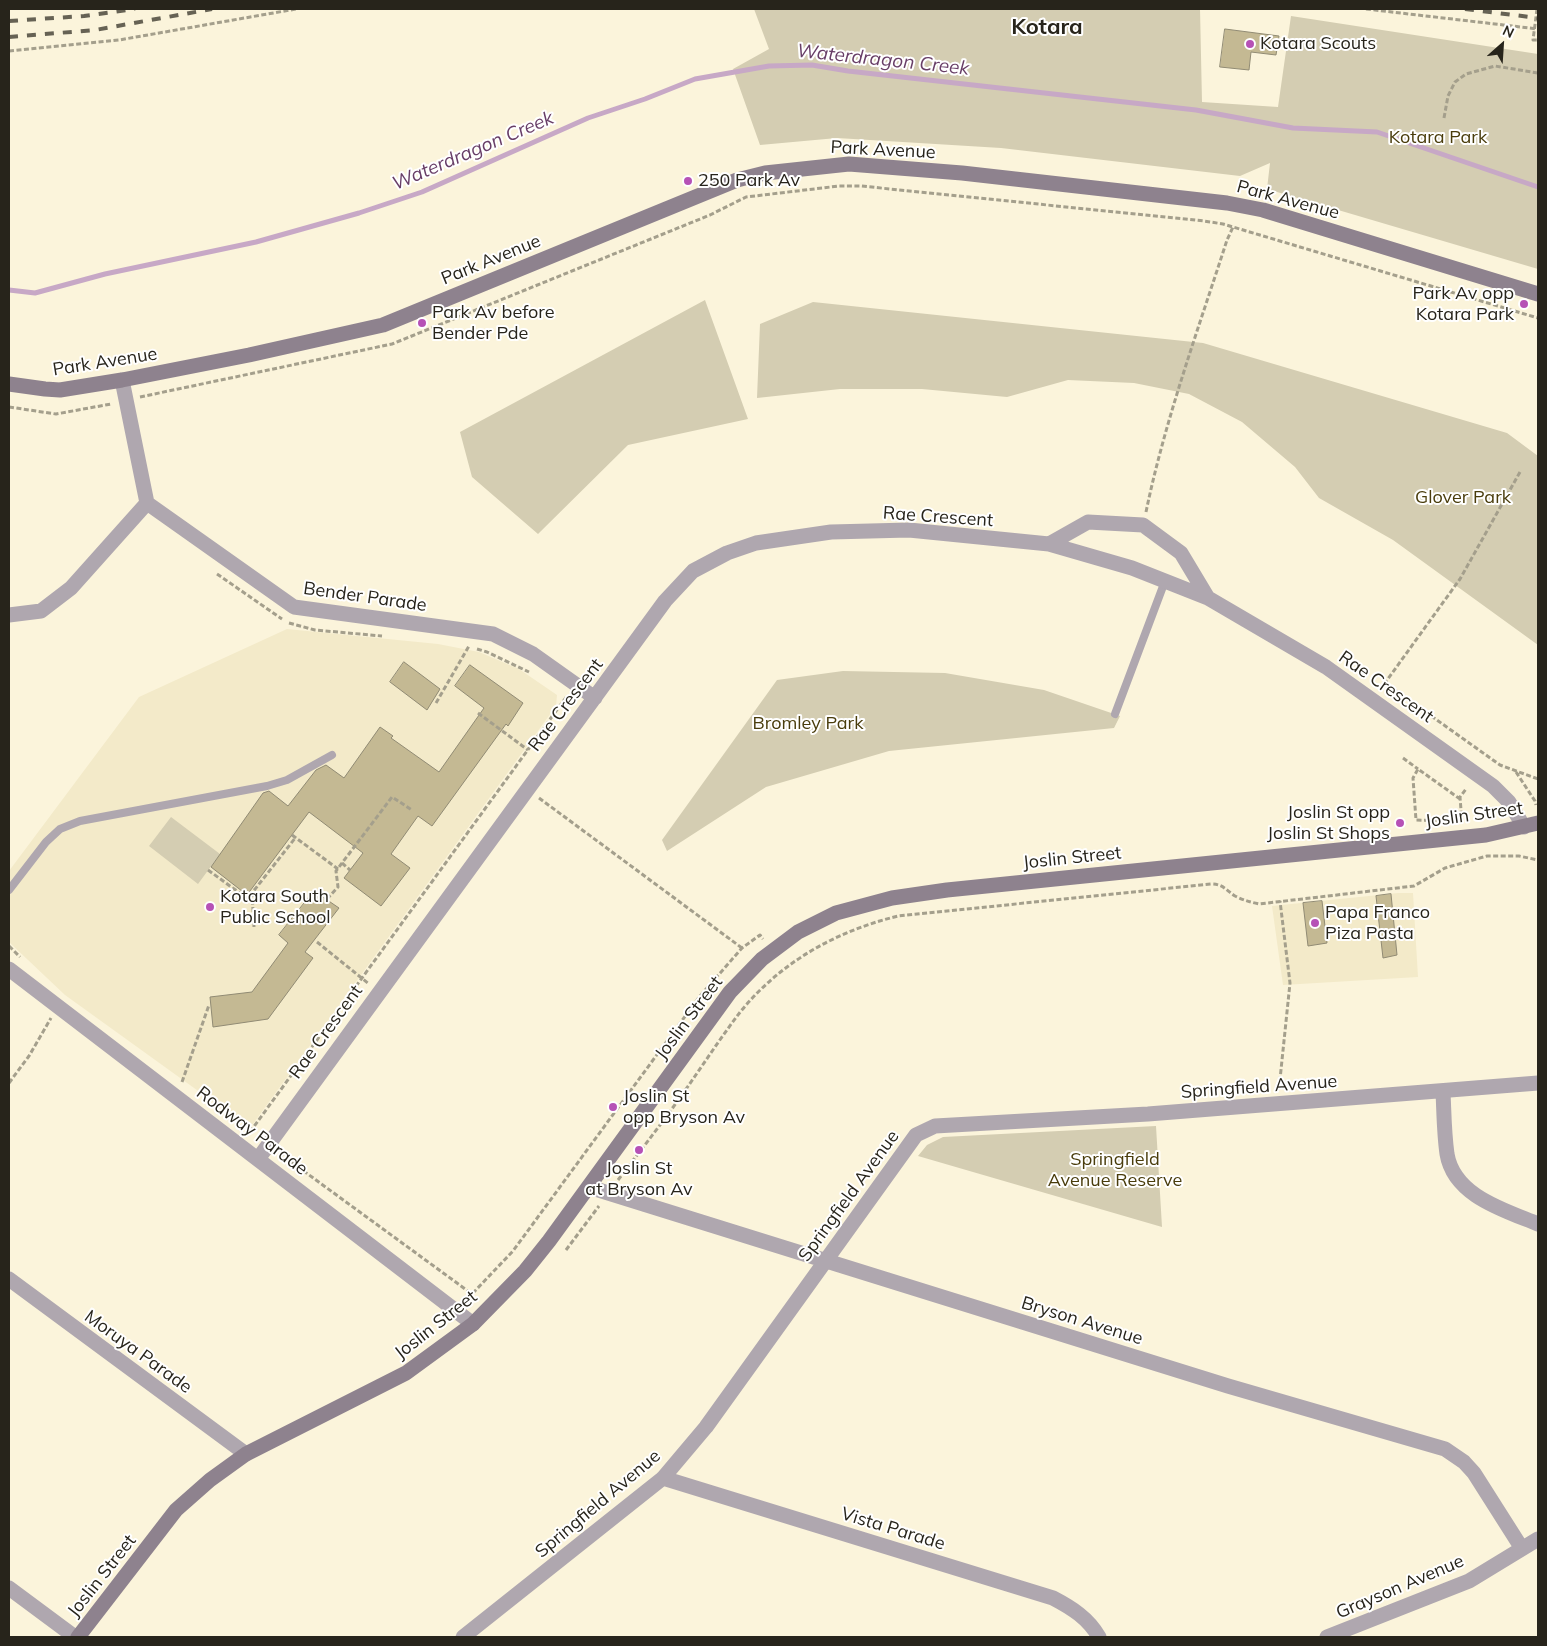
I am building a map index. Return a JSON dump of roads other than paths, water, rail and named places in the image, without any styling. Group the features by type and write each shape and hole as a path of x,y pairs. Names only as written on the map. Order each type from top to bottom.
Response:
{"street":[{"name":"Park Avenue","path":"9,384 60,390 250,355 383,325 737,180 765,173 849,164 972,174 1227,203 1263,210 1538,294"},
{"path":"9,615 41,611 71,588 147,503 122,380"},
{"name":"Bender Parade","path":"147,503 294,607 493,634 533,654 595,698"},
{"name":"Rae Crescent","path":"1049,544 1088,522 1144,525 1182,553 1208,598"},
{"name":"Rae Crescent","path":"258,1158 665,601 693,571 727,553 756,543 831,532 909,530 1049,544 1132,568 1208,598 1326,667 1493,786 1531,825"},
{"name":"Joslin Street","path":"77,1637 176,1510 210,1480 246,1454 406,1373 472,1324 550,1241 730,992 762,959 798,932 836,913 892,898 947,890 1486,835 1531,825"},
{"name":"Rodway Parade","path":"9,969 258,1158 472,1324"},
{"name":"Springfield Avenue","path":"463,1637 664,1478 706,1427 916,1135 935,1126 1148,1114 1538,1084"},
{"path":"1443,1092 1448,1155 1454,1172 1462,1183 1490,1203 1538,1224"},
{"name":"Bryson Avenue","path":"589,1187 1228,1386 1445,1449 1464,1462 1474,1474 1521,1547"},
{"name":"Moruya Parade","path":"9,1279 246,1454"},
{"name":"Vista Parade","path":"664,1478 1053,1598 1074,1609 1092,1625 1099,1637"},
{"name":"Grayson Avenue","path":"1327,1637 1469,1581 1521,1547 1538,1539"},
{"path":"9,1588 77,1637"}],"lane":[{"path":"1115,714 1165,581"},
{"path":"9,890 46,842 60,829 80,821 267,786 287,780 332,755"}],"waterway":[{"name":"Waterdragon Creek","path":"9,290 35,293 105,274 256,242 359,213 422,192 588,118 645,99 695,79 769,66 812,65 848,71 1196,110 1293,128 1377,132 1538,187"}],"railway":[{"path":"9,21 84,16 135,9"},
{"path":"9,37 95,30 212,9"},
{"path":"1465,9 1538,18"}],"place":[{"name":"Kotara Scouts","path":"1250,44"},
{"name":"250 Park Av","path":"688,181"},
{"name":"Park Av opp Kotara Park","path":"1524,304"},
{"name":"Park Av before Bender Pde","path":"422,323"},
{"name":"Joslin St opp Joslin St Shops","path":"1400,823"},
{"name":"Kotara South Public School","path":"210,907"},
{"name":"Papa Franco Piza Pasta","path":"1315,923"},
{"name":"Joslin St opp Bryson Av","path":"613,1107"},
{"name":"Joslin St at Bryson Av","path":"639,1150"}],"district":[{"name":"Kotara","path":"1047,27"}],"park label":[{"name":"Kotara Park","path":"1438,138"},
{"name":"Glover Park","path":"1463,498"},
{"name":"Bromley Park","path":"808,724"},
{"name":"Springfield Avenue Reserve","path":"1115,1170"}]}
